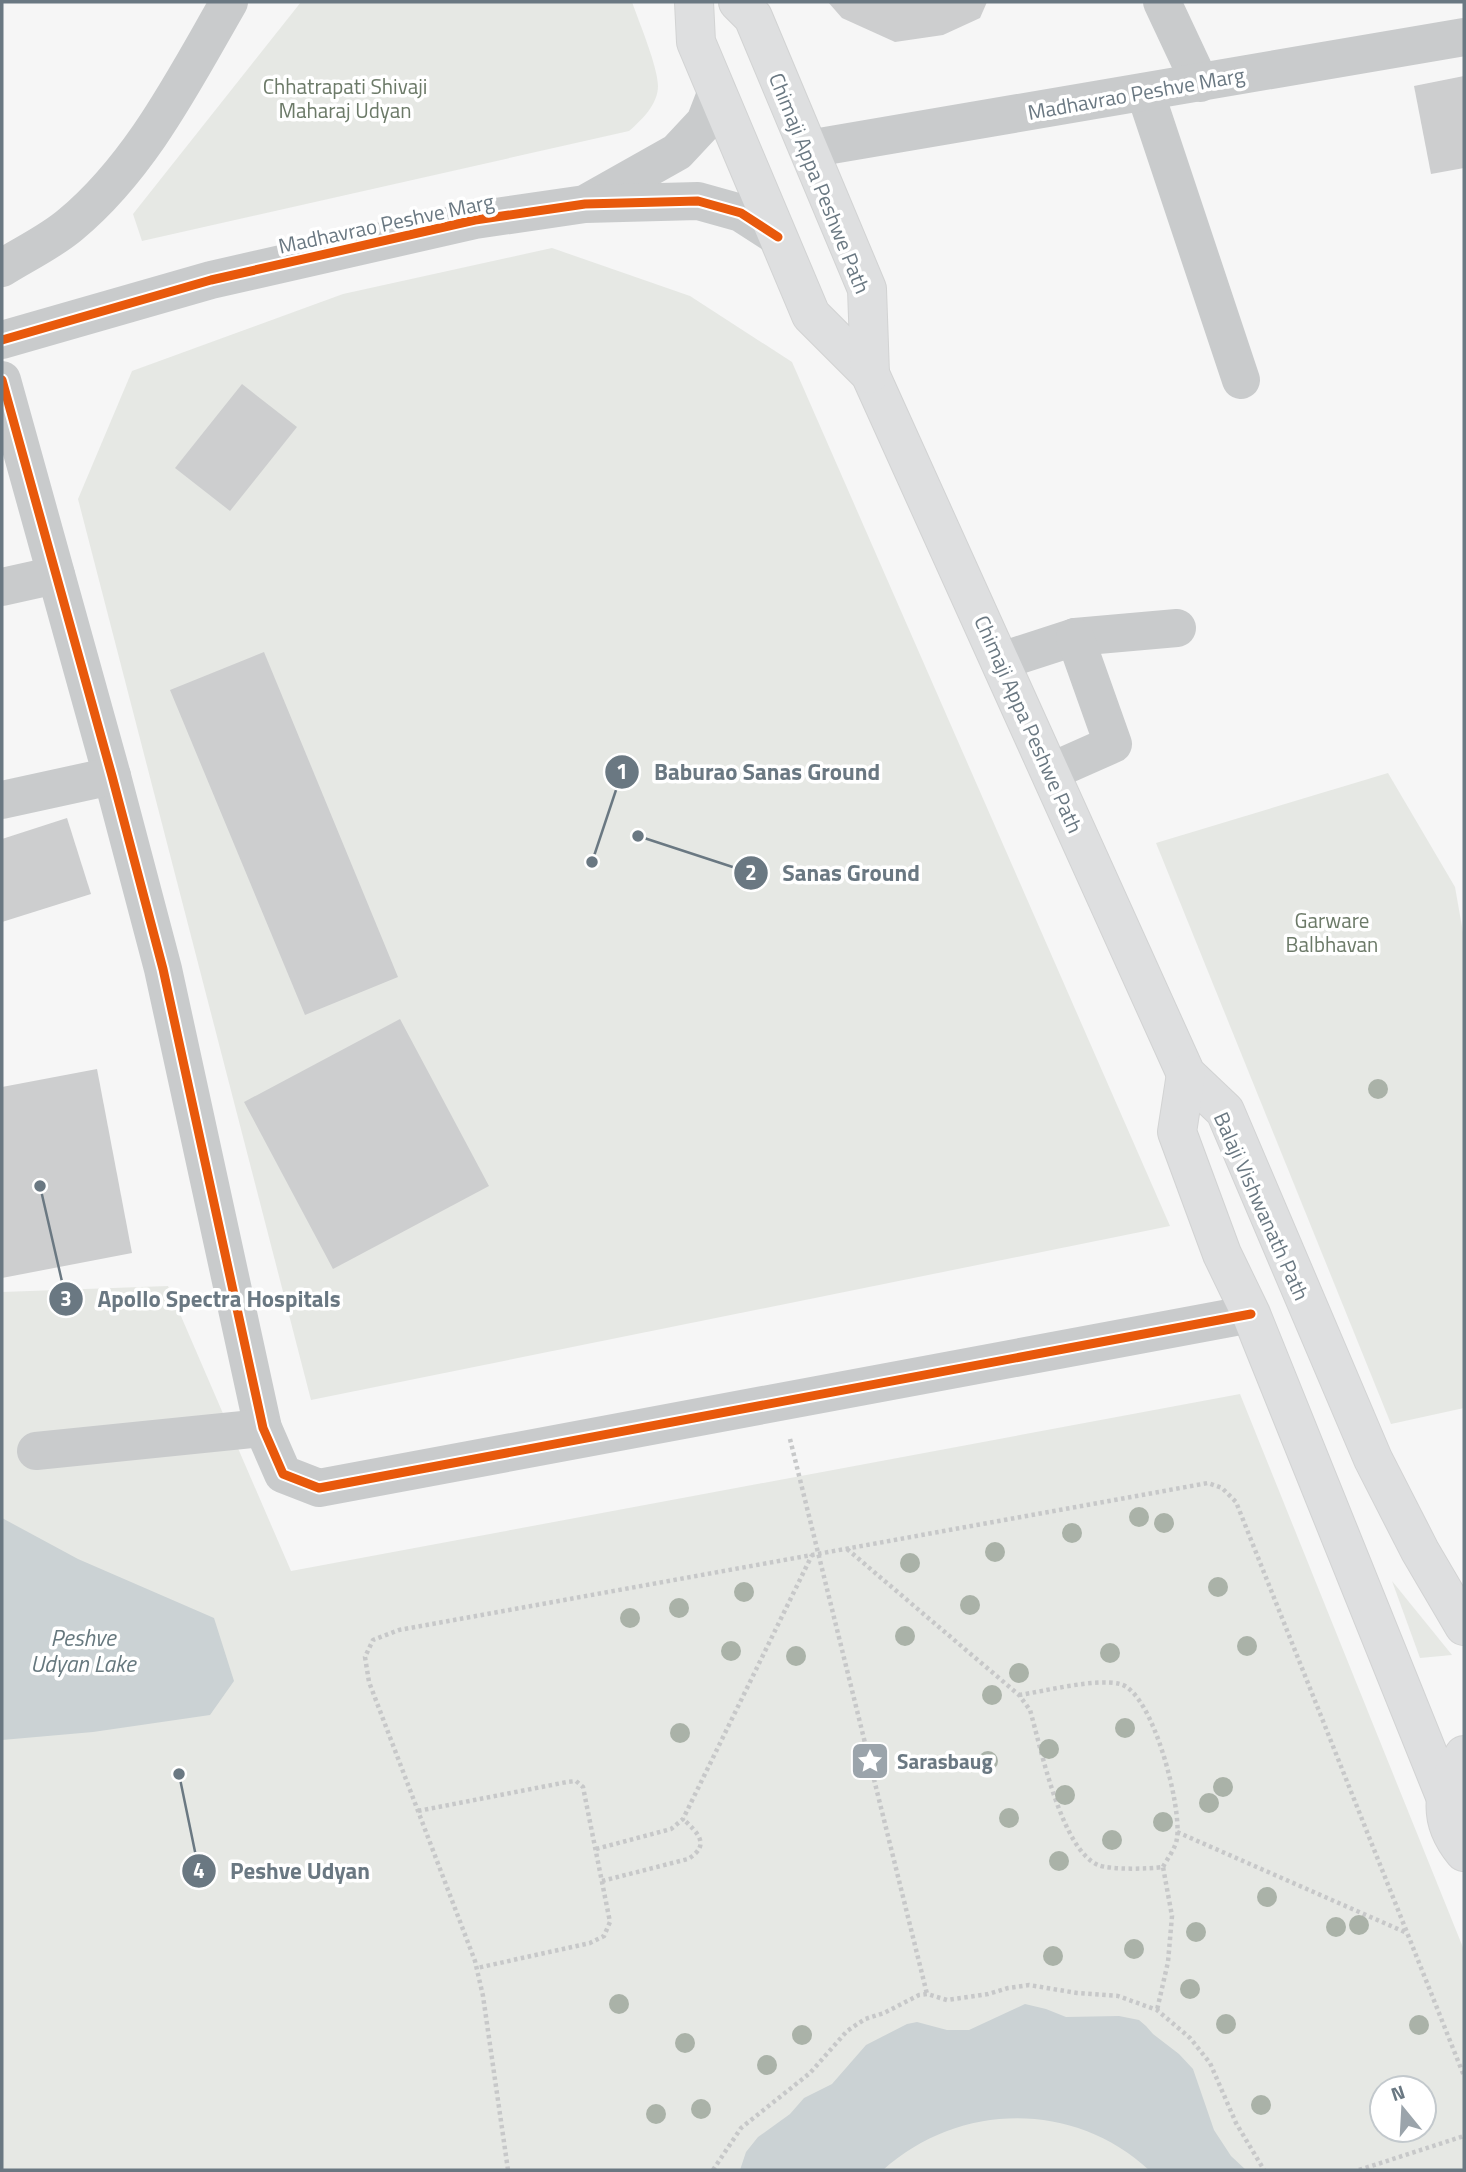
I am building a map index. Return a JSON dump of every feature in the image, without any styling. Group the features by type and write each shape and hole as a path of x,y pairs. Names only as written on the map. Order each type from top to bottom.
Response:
{"highway":[{"name":"Chimaji Appa Peshwe Path","path":"694,2 696,42 810,315 870,374 1186,1074"},
{"name":"Chimaji Appa Peshwe Path","path":"738,2 753,17 867,289 870,374"},
{"name":"Balaji Vishwanath Path","path":"1186,1074 1177,1132 1222,1254 1251,1314 1445,1796 1449,1828 1464,1852"},
{"name":"Balaji Vishwanath Path","path":"1186,1074 1225,1111 1373,1459 1420,1551 1462,1620"},
{"path":"1445,1796 1451,1776 1464,1755"}],"street":[{"path":"1162,2 1200,83"},
{"path":"2,268 70,226 125,169 165,113 215,8"},
{"name":"Madhavrao Peshve Marg","path":"808,149 1464,37"},
{"name":"Madhavrao Peshve Marg","path":"585,204 677,152 705,122 717,91"},
{"path":"1145,92 1241,380"},
{"name":"Madhavrao Peshve Marg","path":"2,340 211,279 475,220 585,204 698,201 741,213 778,237"},
{"path":"2,380 163,970 263,1428 283,1474 319,1488 1251,1314"},
{"path":"2,587 56,575"},
{"path":"1001,661 1075,637 1177,628"},
{"path":"1050,772 1113,744 1075,637"},
{"path":"2,800 112,776"},
{"path":"36,1451 263,1428"}],"path":[{"path":"797,1464 927,1994"},
{"path":"508,2170 477,1968 369,1682 365,1657 373,1640 399,1630 1208,1482 1222,1488 1236,1502 1464,2076"},
{"path":"846,1549 1019,1695 1030,1710 1062,1820 1078,1850 1099,1865 1147,1869 1163,1867"},
{"path":"596,1849 671,1829 683,1819 812,1555"},
{"path":"1019,1695 1096,1683 1122,1684 1137,1695 1161,1741 1175,1812 1177,1839 1163,1867 1172,1916 1168,1962 1157,2010"},
{"path":"418,1811 576,1781 583,1787 610,1922 604,1936 590,1943 477,1968"},
{"path":"601,1881 688,1859 698,1853 701,1844 697,1832 683,1819"},
{"path":"1177,1832 1407,1933"},
{"path":"713,2170 741,2128 810,2073 847,2031 865,2020 909,1999 927,1994 947,2000 1029,1985 1118,1996 1157,2010 1190,2038 1210,2063 1236,2123 1264,2170"},
{"path":"1359,2170 1464,2136"}],"green space":[{"name":"Chhatrapati Shivaji Maharaj Udyan","path":"301,2 632,2 655,68 657,93 648,111 629,131 142,241 133,214"},
{"path":"552,248 690,296 792,362 1170,1226 311,1400 78,499 132,371 343,294"},
{"name":"Garware Balbhavan","path":"1388,773 1455,887 1464,938 1464,1408 1391,1424 1156,843"},
{"name":"Sarasbaug","path":"168,1286 291,1571 1240,1394 1464,1950 1464,2170 2,2170 2,1292"},
{"path":"1392,1581 1452,1655 1420,1658"}],"water":[{"name":"Peshve Udyan Lake","path":"2,1518 78,1559 214,1618 234,1681 210,1715 93,1732 2,1740"},
{"path":"1025,2004 1066,2017 1119,2016 1139,2020 1193,2069 1214,2130 1231,2156 1246,2170 1149,2170 1119,2147 1086,2131 1051,2121 1016,2118 981,2122 946,2131 913,2148 883,2170 740,2170 746,2152 758,2137 790,2114 804,2098 832,2084 866,2045 907,2024 917,2022 947,2030 969,2030"}],"building":[{"path":"828,2 987,2 980,18 943,35 895,42 842,18"},
{"path":"1464,76 1464,168 1431,174 1414,86"},
{"path":"242,384 297,427 230,511 175,468"},
{"path":"264,652 398,977 305,1015 170,690"},
{"path":"67,818 91,894 2,922 2,839"},
{"path":"400,1019 489,1186 333,1269 244,1102"},
{"path":"97,1069 132,1253 2,1278 2,1087"}],"cycle path":[{"path":"2,340 211,280 475,220 585,204 698,201 741,213 778,237"},
{"path":"2,380 163,969 263,1428 283,1474 319,1488 1251,1314"}],"place":[{"name":"Sanas Ground","path":"638,836"},
{"name":"Baburao Sanas Ground","path":"592,862"},
{"name":"Apollo Spectra Hospitals","path":"40,1186"},
{"name":"Sarasbaug","path":"870,1761"},
{"name":"Peshve Udyan","path":"179,1774"}]}
